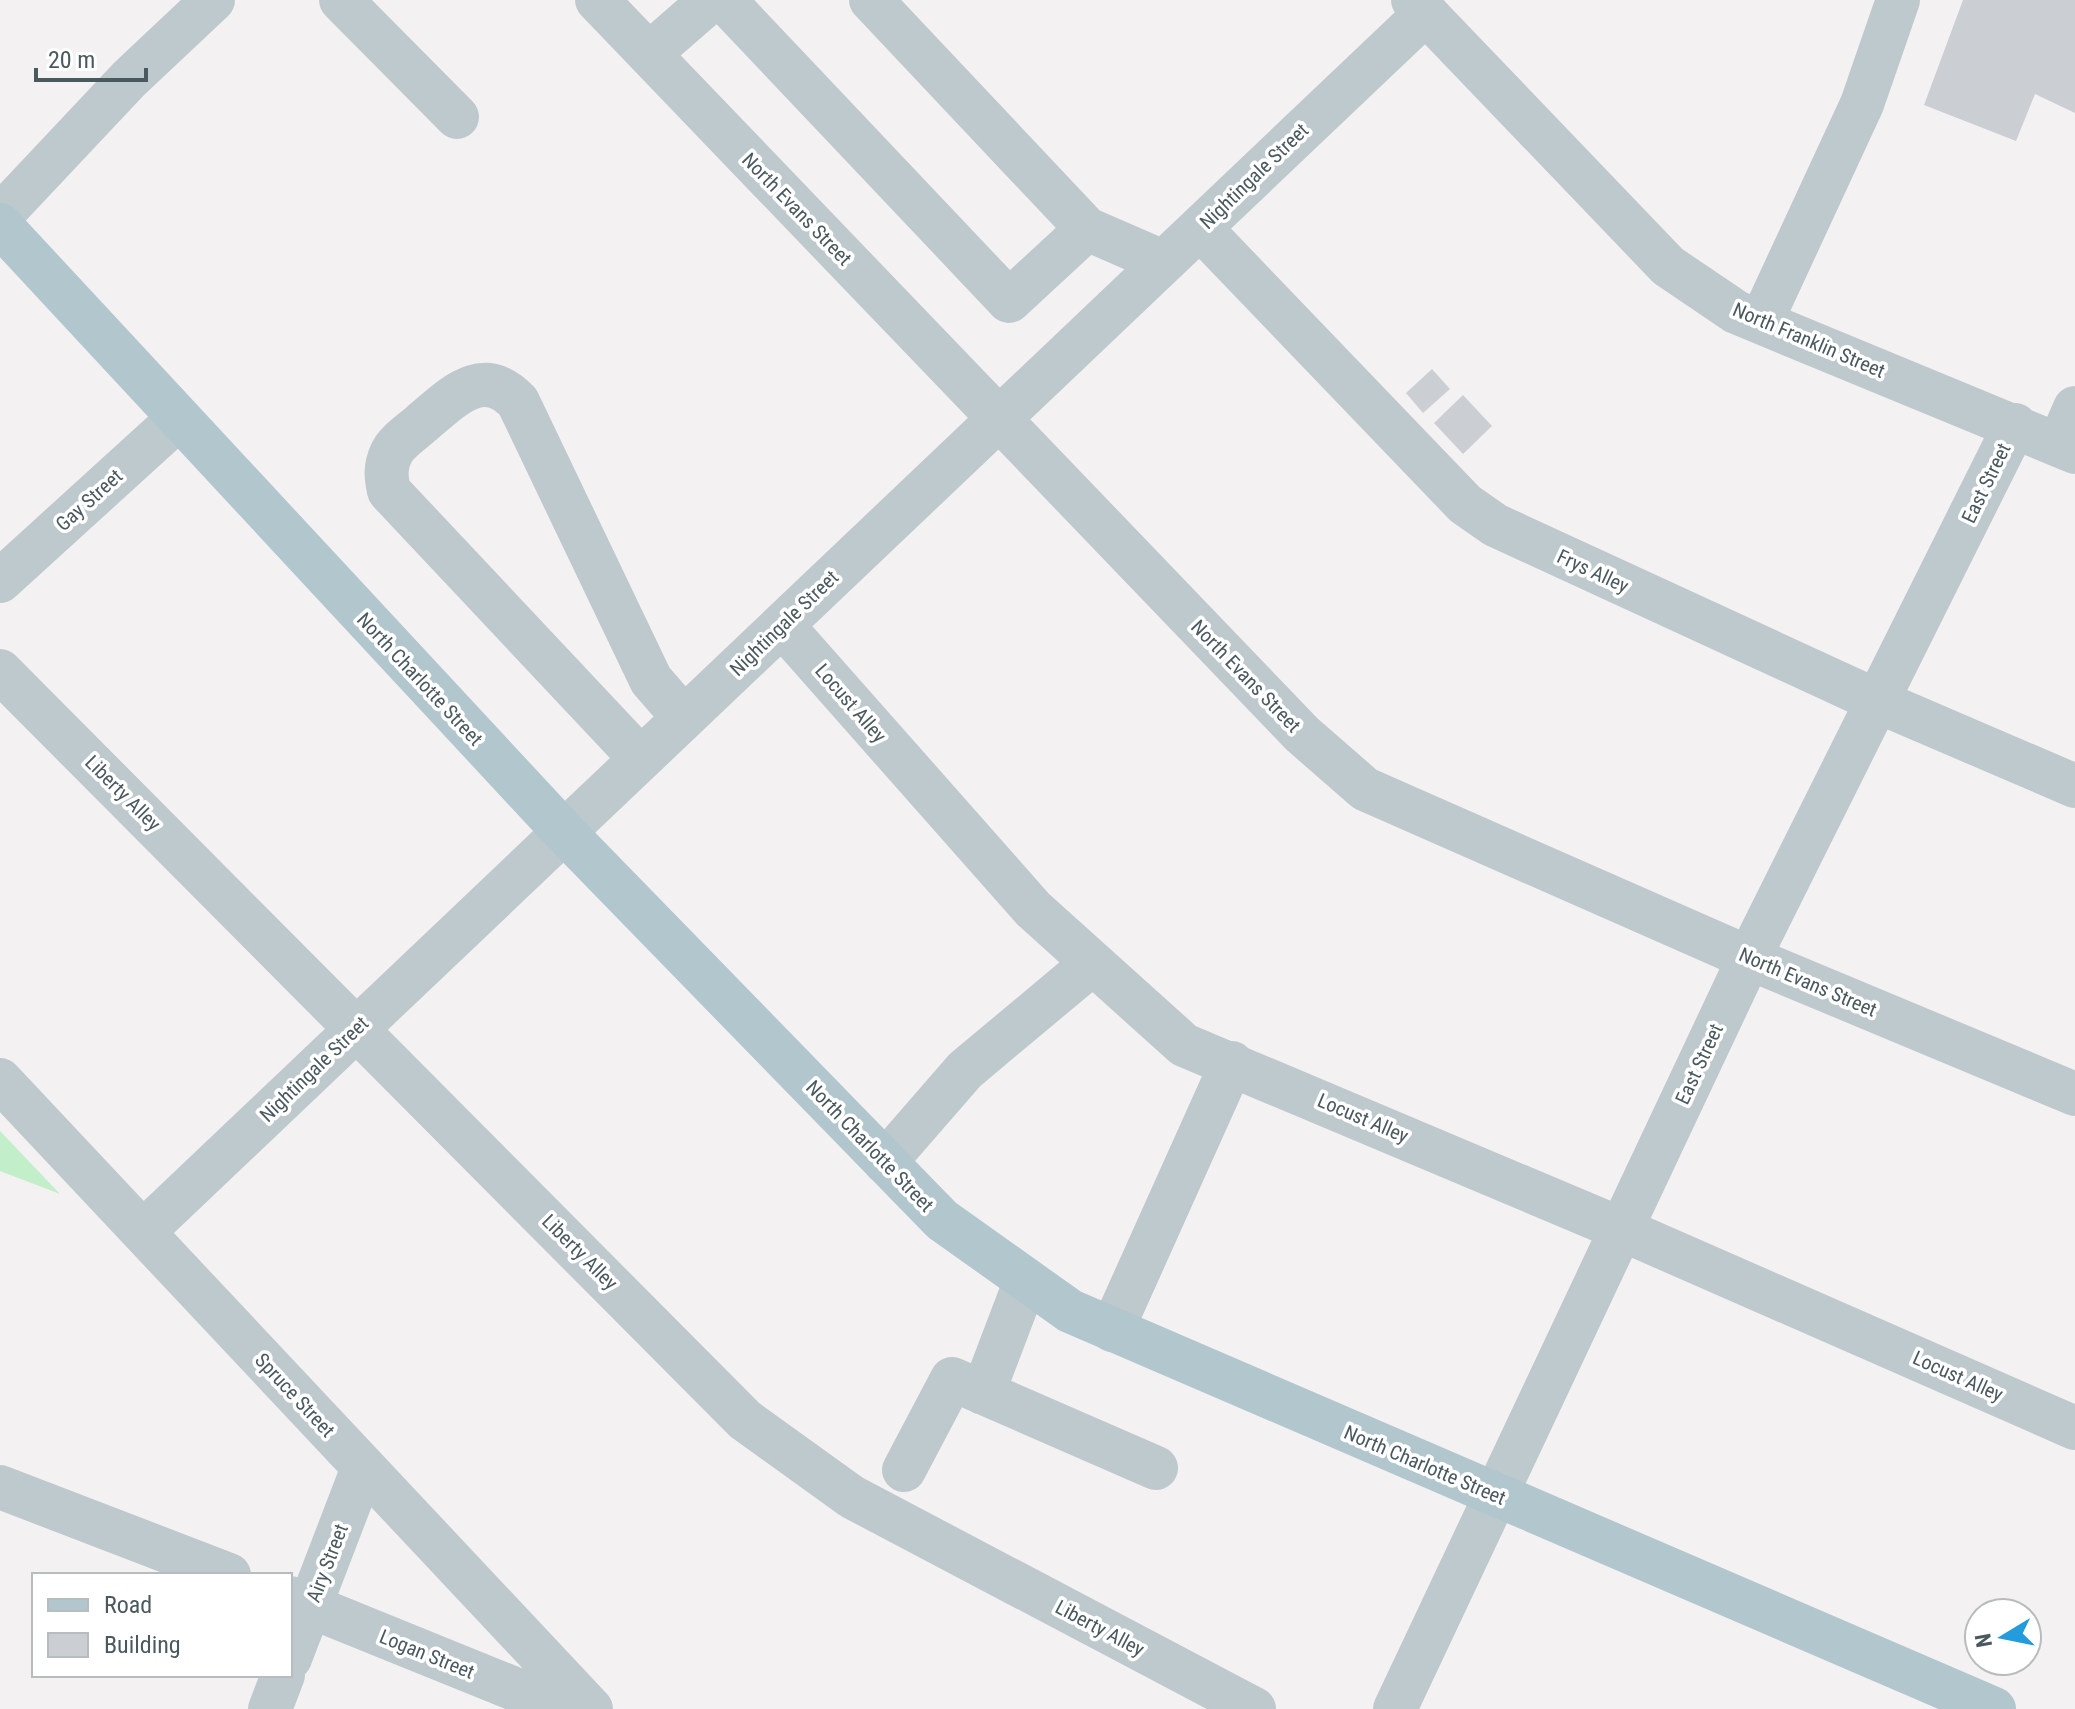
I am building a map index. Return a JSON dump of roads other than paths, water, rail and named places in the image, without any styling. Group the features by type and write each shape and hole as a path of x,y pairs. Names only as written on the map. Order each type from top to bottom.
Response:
{"main road":[{"name":"North Charlotte Street","path":"0,225 564,832 942,1220 1070,1311 1994,1709"}],"street":[{"path":"0,216 129,79 213,0"},
{"path":"341,0 457,117"},
{"name":"North Evans Street","path":"597,0 1302,734 1365,789 1749,958 2075,1094"},
{"path":"649,54 711,0"},
{"path":"724,0 1009,301 1087,229"},
{"path":"871,0 1087,229 1163,262"},
{"path":"1761,322 1862,104 1898,0"},
{"name":"North Franklin Street","path":"1420,6 1668,266 1736,312 2015,425 2070,435"},
{"name":"Nightingale Street","path":"143,1232 1200,228 1420,6"},
{"name":"Frys Alley","path":"1200,228 1465,504 1495,525 1877,701 2075,786"},
{"path":"641,759 389,491 385,469 392,449 458,393 475,384 506,390 518,402 651,680 684,718"},
{"name":"Gay Street","path":"0,581 178,419"},
{"name":"East Street","path":"1395,1709 1749,958 2015,425"},
{"name":"Locust Alley","path":"782,625 1033,909 1184,1045 1621,1229 2075,1428"},
{"name":"Liberty Alley","path":"0,671 358,1027 745,1420 852,1497 1254,1709"},
{"path":"885,1162 965,1070 1093,963"},
{"path":"1112,1330 1232,1063"},
{"name":"Spruce Street","path":"0,1080 591,1709"},
{"path":"983,1393 1026,1280"},
{"path":"904,1470 952,1379 1156,1468"},
{"name":"Airy Street","path":"292,1647 300,1602 363,1468"},
{"path":"0,1487 224,1573"},
{"name":"Logan Street","path":"300,1602 564,1709"},
{"path":"270,1709 282,1677"}]}
